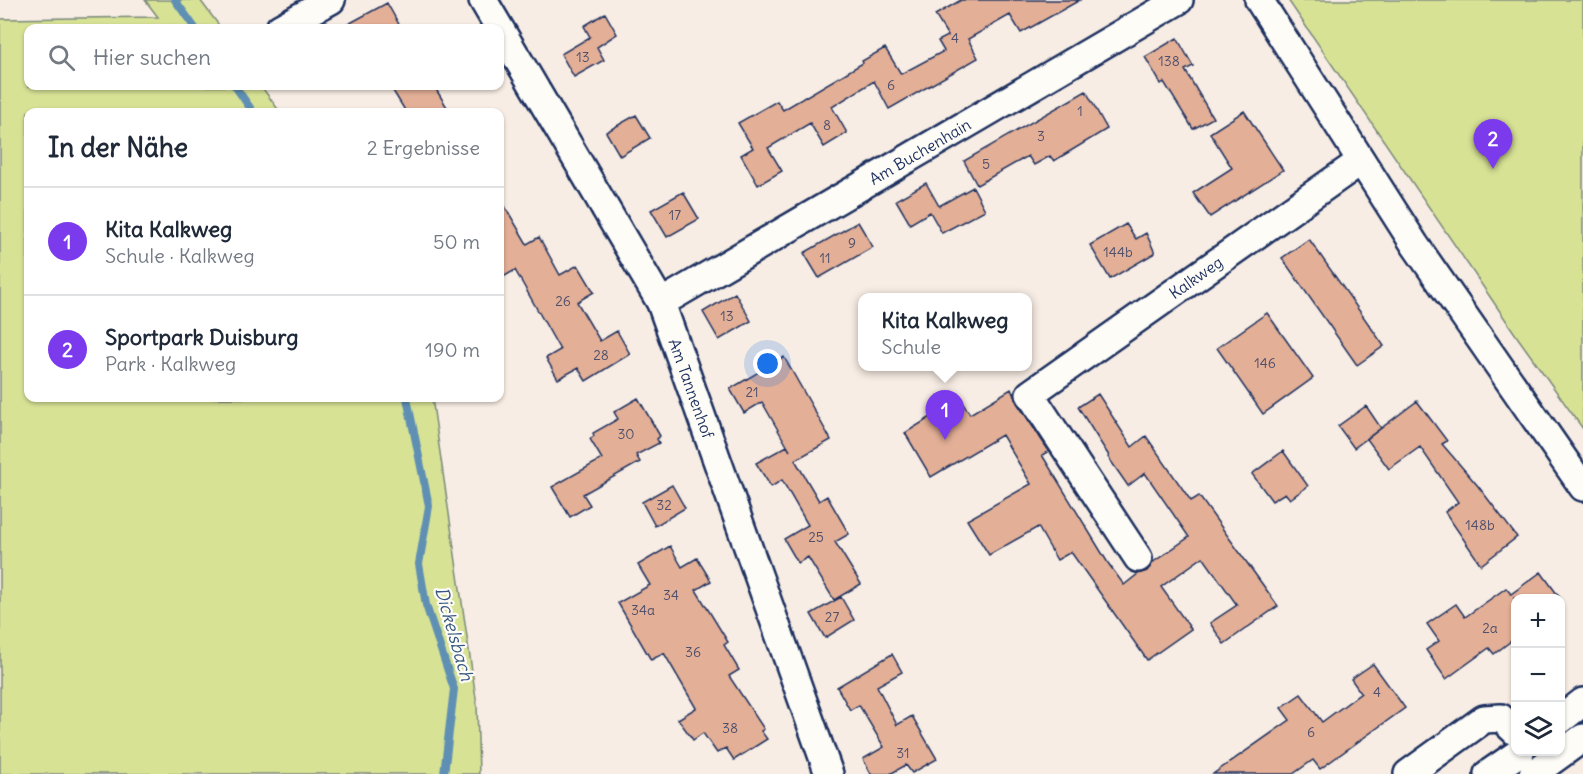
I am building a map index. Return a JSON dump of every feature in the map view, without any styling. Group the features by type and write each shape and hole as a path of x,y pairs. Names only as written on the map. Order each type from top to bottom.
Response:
{"street":[{"path":"287,24 331,0"},
{"name":"Am Tannenhof","path":"483,0 497,24"},
{"name":"Am Buchenhain","path":"661,303 1179,0"},
{"path":"1259,0 1415,245 1583,487"},
{"name":"Am Tannenhof","path":"504,36 661,303 829,774"},
{"name":"Kalkweg","path":"1138,558 1030,394 1361,161"},
{"path":"1565,716 1583,702"},
{"path":"1408,774 1484,719 1501,718 1511,728"},
{"path":"1537,764 1583,738"},
{"path":"1488,774 1514,756"}],"green space":[{"path":"145,0 200,0 218,24 24,24 24,90 264,90 277,108 24,108 24,402 433,402 477,705 479,774 0,774 0,19 158,17"},
{"path":"1288,0 1583,0 1583,429 1518,338"}],"building":[{"path":"961,0 1080,0 1021,33 1010,15 968,39 978,58 889,109 874,81 832,107 847,133 824,147 810,123 768,148 782,171 758,185 741,155 753,148 738,123 777,101 783,110 885,48 901,74 944,51 938,41 948,36 935,15"},
{"path":"387,3 399,24 348,24"},
{"path":"605,13 617,34 597,47 604,60 574,77 561,54 590,37 584,26"},
{"path":"1177,38 1193,66 1185,70 1213,118 1193,129 1164,82 1161,84 1145,57"},
{"path":"392,90 436,90 448,108 404,108"},
{"path":"1086,91 1107,129 1054,161 1050,156 1034,165 1028,156 977,185 964,161"},
{"path":"1244,111 1283,170 1210,217 1193,193 1232,168 1210,133"},
{"path":"636,115 650,138 620,156 606,132"},
{"path":"926,183 939,206 973,187 985,210 942,233 930,212 910,224 896,200"},
{"path":"683,192 699,219 667,237 651,210"},
{"path":"504,205 527,244 539,237 560,275 578,265 594,292 577,302 600,341 617,331 630,354 586,381 578,368 558,379 546,358 560,350 515,270 504,277"},
{"path":"858,222 873,247 819,278 804,253"},
{"path":"1126,224 1136,239 1146,233 1155,253 1110,279 1090,245"},
{"path":"1309,239 1384,346 1357,365 1282,258"},
{"path":"735,293 751,321 719,340 703,312"},
{"path":"1267,313 1313,378 1263,414 1217,348"},
{"path":"784,357 831,440 795,460 819,501 827,496 849,534 835,542 861,584 834,600 808,557 798,563 784,539 808,525 782,480 771,487 756,463 787,446 790,451 762,402 744,413 730,389"},
{"path":"1011,389 1017,403 1049,451 1042,455 1124,585 1138,574 1147,571 1152,563 1189,537 1145,473 1128,486 1108,457 1078,407 1098,394 1132,447 1146,436 1191,501 1199,496 1278,606 1224,644 1210,623 1237,605 1203,557 1161,587 1191,629 1147,660 1071,552 1057,560 1038,527 989,555 967,520 1031,484 1002,435 931,477 905,433 960,399 970,414"},
{"path":"638,398 660,436 657,439 659,443 636,455 640,462 583,494 590,505 570,517 552,487 602,459 590,439 594,436 593,433 618,419 614,412"},
{"path":"1417,401 1447,441 1442,444 1517,537 1481,565 1445,512 1458,502 1420,447 1389,469 1367,439"},
{"path":"1366,406 1381,428 1354,448 1338,426"},
{"path":"1283,451 1308,486 1290,499 1285,493 1272,501 1252,474"},
{"path":"672,485 685,508 655,526 642,502"},
{"path":"670,546 682,567 697,558 711,581 696,590 728,642 724,645 739,670 729,676 764,729 761,731 767,739 734,760 726,748 717,753 703,733 693,740 678,719 696,708 664,653 651,660 618,603 650,585 638,565"},
{"path":"1541,572 1557,594 1511,594"},
{"path":"1506,588 1511,594 1511,641 1494,654 1489,648 1446,679 1426,650 1439,641 1427,624 1456,604 1465,617"},
{"path":"841,597 854,620 825,638 811,614"},
{"path":"892,654 902,672 877,686 897,725 912,716 937,759 912,773 906,765 890,774 871,774 863,759 884,747 859,705 850,710 837,687"},
{"path":"1373,664 1405,708 1320,769 1313,760 1293,774 1213,774 1290,720 1281,708 1301,694 1322,722 1361,693 1351,679"}],"waterway":[{"name":"Dickelsbach","path":"175,0 192,24"},
{"name":"Dickelsbach","path":"238,90 250,108"},
{"name":"Dickelsbach","path":"408,402 429,506 419,564 426,605 454,689 444,774"}],"place":[{"name":"Sportpark Duisburg","path":"1493,169"},
{"name":"Kita Kalkweg","path":"945,440"}]}
